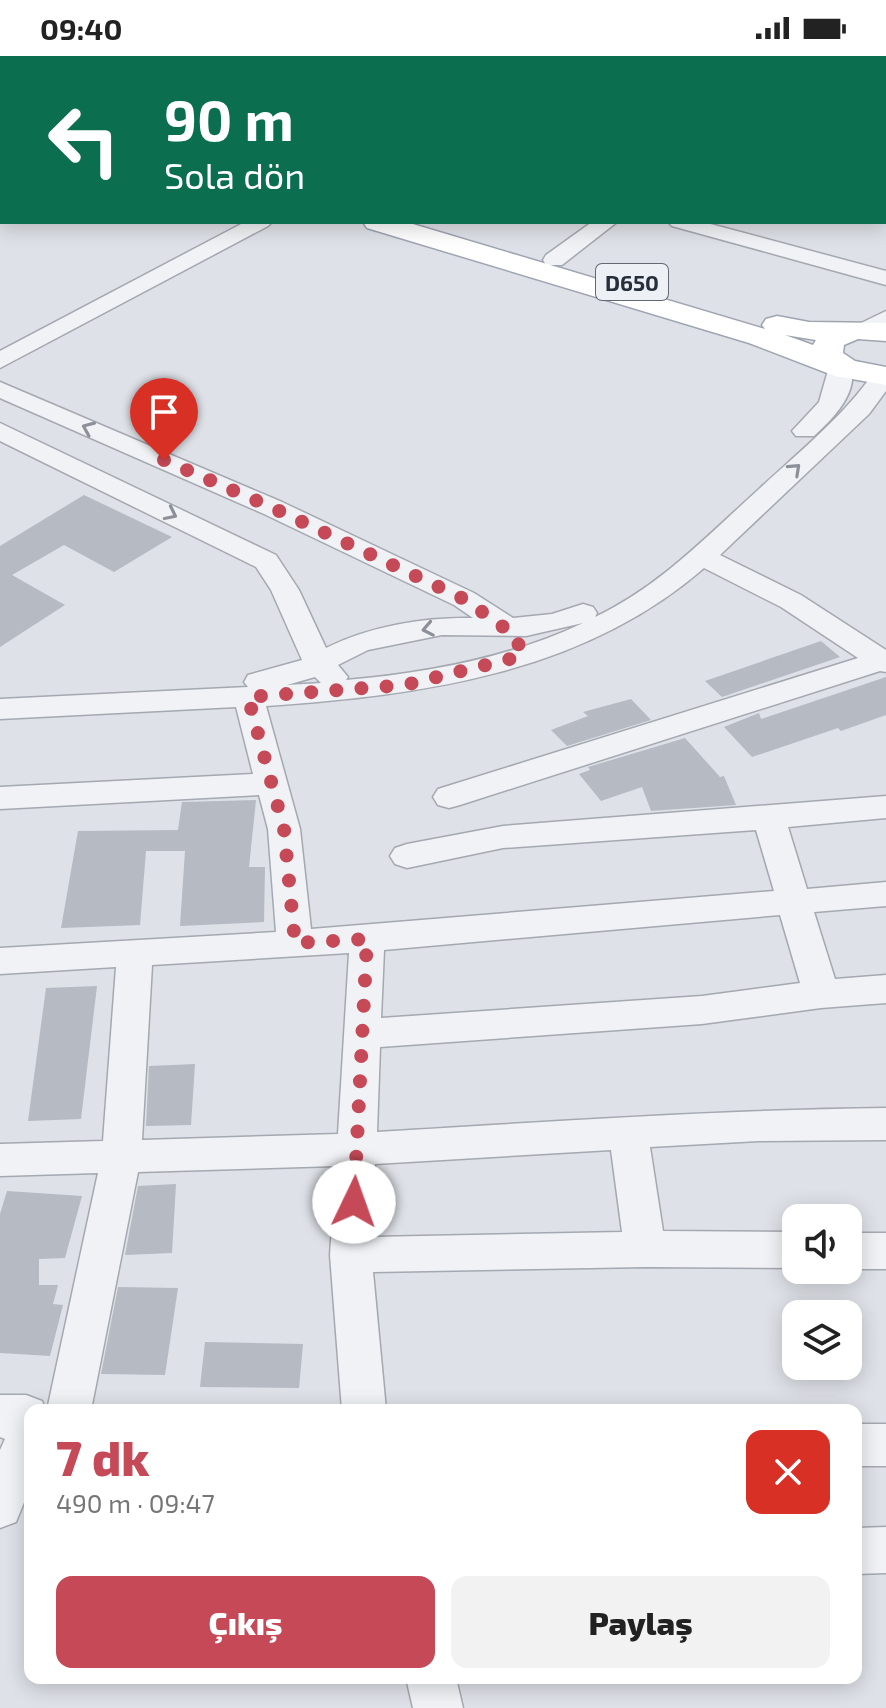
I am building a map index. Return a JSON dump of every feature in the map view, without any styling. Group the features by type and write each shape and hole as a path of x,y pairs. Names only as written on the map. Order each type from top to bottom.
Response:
{"main road":[{"path":"384,224 745,332 860,374 885,376"},
{"name":"D650","path":"422,224 783,326 809,331 872,328"},
{"path":"837,364 827,356 830,340 872,328"}],"street":[{"path":"0,348 234,224"},
{"path":"0,361 257,224"},
{"path":"554,260 603,224"},
{"path":"686,224 886,278"},
{"path":"0,694 265,681 299,673 359,643 442,626 526,627 557,622 594,609 683,550 831,407 840,387 837,364"},
{"path":"0,709 248,697 405,685 522,656 570,640 623,614 669,583 851,416 885,376"},
{"path":"0,389 273,508 464,599 506,626 516,636 522,656"},
{"path":"0,431 266,561 285,590 318,663 348,691"},
{"path":"701,556 791,601 884,662"},
{"path":"449,797 884,662"},
{"path":"248,697 284,829 295,943"},
{"path":"0,798 273,784"},
{"path":"407,856 503,837 886,807"},
{"path":"769,818 821,994"},
{"path":"0,961 367,939 886,894"},
{"path":"363,1404 351,1255 367,939"},
{"path":"70,1404 121,1156 135,953"},
{"path":"362,1034 687,1011 886,989"},
{"path":"0,1160 358,1149 759,1125 886,1124"},
{"path":"628,1131 645,1249"},
{"path":"351,1255 645,1249 782,1250"},
{"path":"862,1251 886,1251"},
{"path":"0,1401 24,1406"},
{"path":"0,1416 24,1416"},
{"path":"862,1445 886,1445"},
{"path":"0,1506 24,1446"},
{"path":"862,1551 886,1550"},
{"path":"432,1684 438,1708"}],"building":[{"path":"84,495 172,537 114,572 64,545 12,575 65,605 0,647 0,546"},
{"path":"821,641 840,657 722,697 705,681"},
{"path":"886,677 886,715 841,731 838,728 752,757 724,727 759,713 761,719"},
{"path":"631,699 651,720 567,746 551,730 588,716 583,712"},
{"path":"685,738 720,777 724,776 736,805 651,811 642,787 601,801 579,774 590,770 588,767"},
{"path":"256,800 249,867 265,867 264,922 180,926 185,851 146,851 140,925 61,928 78,831 178,830 182,802"},
{"path":"97,986 81,1119 28,1121 46,988"},
{"path":"195,1064 191,1125 146,1126 149,1066"},
{"path":"176,1184 172,1253 125,1255 138,1186"},
{"path":"7,1191 82,1196 65,1258 39,1259 39,1285 58,1285 53,1304 63,1305 50,1356 0,1353 0,1214"},
{"path":"118,1287 178,1288 165,1375 101,1374"},
{"path":"205,1342 303,1344 299,1388 200,1387"}],"route":[{"path":"164,460 464,599 506,626 516,636 522,656 405,685 248,697 284,829 295,943 367,939 354,1202"}]}
